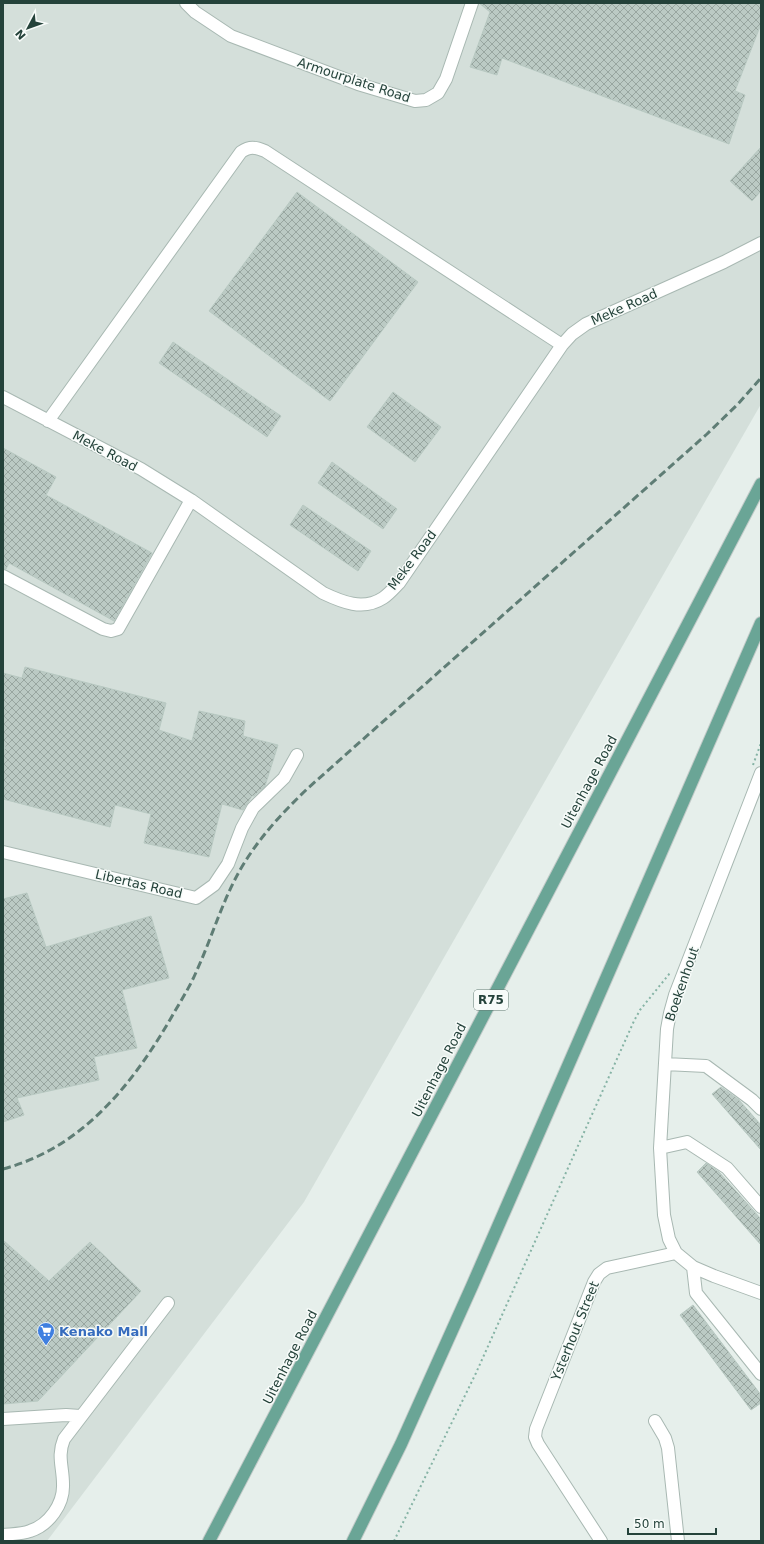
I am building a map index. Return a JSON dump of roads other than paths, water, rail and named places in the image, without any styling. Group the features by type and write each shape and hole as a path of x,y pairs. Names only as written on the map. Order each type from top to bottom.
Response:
{"main road":[{"name":"Uitenhage Road","path":"209,1539 761,484"},
{"path":"353,1541 401,1444 472,1286 761,623"}],"street":[{"name":"Armourplate Road","path":"186,3 195,12 231,36 358,84 414,101 426,100 438,93 446,79 472,3"},
{"path":"48,421 241,152 248,147 256,147 265,151 562,345"},
{"name":"Meke Road","path":"3,397 141,469 191,500 323,593 347,604 366,605 383,598 399,583 562,345 572,334 586,324 724,262 761,243"},
{"path":"3,576 103,629 111,630 118,628 191,500"},
{"name":"Libertas Road","path":"3,852 196,898 214,885 228,864 242,828 253,808 284,778 297,755"},
{"name":"Boekenhout","path":"676,1253 669,1239 664,1214 660,1148 667,1029 676,995 756,802 757,769"},
{"path":"665,1064 706,1066 752,1100 761,1109"},
{"path":"660,1148 687,1142 727,1168 761,1207"},
{"path":"676,1253 694,1267 761,1293"},
{"name":"Ysterhout Street","path":"601,1541 538,1444 536,1429 594,1282 599,1274 607,1268 676,1253"},
{"path":"694,1267 696,1293 761,1374"},
{"path":"3,1535 30,1532 40,1527 49,1519 58,1507 63,1496 60,1448 64,1438 168,1303"},
{"path":"3,1419 66,1415 80,1416"},
{"path":"655,1421 666,1438 668,1448 678,1541"}],"railway":[{"path":"3,1169 31,1159 57,1146 81,1130 122,1090 156,1043 188,988 228,894 240,870 262,837 288,808 307,789 707,434 738,404 761,378"}],"place":[{"name":"Kenako Mall","path":"46,1346"}]}
